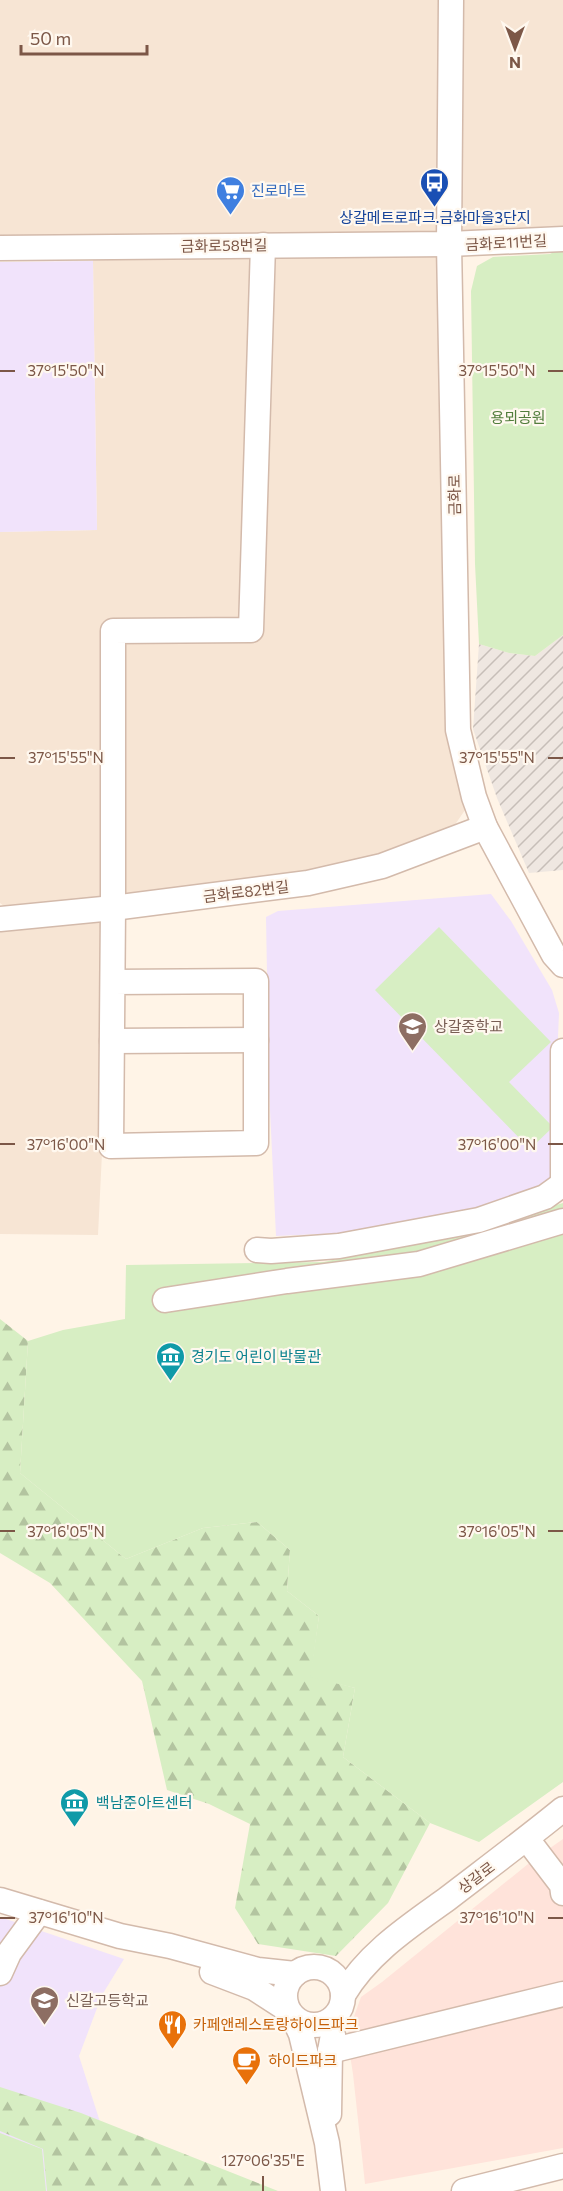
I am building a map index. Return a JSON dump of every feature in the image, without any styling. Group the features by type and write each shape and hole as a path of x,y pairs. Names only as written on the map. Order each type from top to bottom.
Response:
{"street":[{"name":"금화로","path":"451,0 449,244 458,730 474,797 484,827 554,955 563,965"},
{"name":"금화로11번길","path":"449,244 563,239"},
{"name":"금화로58번길","path":"0,248 449,244"},
{"path":"113,982 256,981 256,1143 111,1146 112,1041 114,908 113,631 251,630 263,245"},
{"name":"금화로82번길","path":"6,915 114,908 308,883 382,866 484,827"},
{"path":"112,1041 256,1040"},
{"path":"257,1250 339,1246 479,1220 545,1197 563,1184 563,1051"},
{"path":"165,1300 419,1264 563,1221"},
{"name":"상갈로","path":"340,2004 353,1978 387,1943 527,1839 563,1809"},
{"path":"527,1839 562,1885 563,1893"},
{"path":"0,1900 120,1936 170,1946 258,1970 295,1974"},
{"path":"0,1973 9,1953 39,1912"},
{"path":"120,1936 189,1965 254,1988 306,2024 316,2026 330,2021 340,2004"},
{"name":"상갈로","path":"324,1969 349,1961 387,1943"},
{"path":"327,2143 330,2051 340,2004 339,1982 330,1972 311,1967 295,1974 289,1980 284,1993 301,2034 327,2143 333,2191"},
{"path":"330,2051 563,1994"},
{"path":"464,2191 563,2166"}],"shaded area":[{"path":"0,0 563,0 563,239 449,244 458,730 474,797 443,842 382,866 114,908 98,1235 0,1234 0,919 18,917 0,903 0,532 97,530 93,261 98,247 0,248"},
{"path":"93,261 97,530 0,532 0,262"},
{"path":"563,635 563,870 529,873 497,798 473,729 479,644 509,653 535,656"},
{"name":"상갈중학교","path":"491,894 511,921 552,990 559,1013 552,1183 480,1209 341,1233 276,1236 269,1089 266,917 278,911"},
{"path":"563,1839 563,2148 365,2184 347,2036 361,1997 533,1860"},
{"name":"신갈고등학교","path":"0,1917 124,1959 102,1995 79,2056 122,2191 0,2191"}],"green space":[{"name":"용뫼공원","path":"563,247 563,635 535,656 509,653 479,644 475,564 471,291 477,266 493,257 550,254"},
{"path":"439,927 551,1042 509,1082 553,1127 530,1149 375,990"},
{"path":"563,1203 563,1782 479,1842 430,1823 343,1757 355,1688 310,1677 319,1616 287,1591 290,1550 257,1522 203,1528 126,1559 20,1473 28,1341 63,1330 125,1319 126,1265 324,1262 524,1215"},
{"path":"0,1319 28,1341 20,1473 126,1559 203,1528 257,1522 290,1550 287,1591 319,1616 311,1676 355,1688 343,1757 430,1823 388,1903 336,1956 258,1944 235,1908 250,1824 209,1804 167,1790 142,1681 50,1583 0,1553"},
{"path":"0,2087 81,2113 278,2191 47,2191 43,2149 0,2131"},
{"path":"0,2133 42,2149 46,2191 0,2191"}],"place":[{"name":"상갈메트로파크.금화마을3단지","path":"435,208"},
{"name":"진로마트","path":"230,216"},
{"name":"상갈중학교","path":"413,1052"},
{"name":"경기도 어린이 박물관","path":"170,1382"},
{"name":"백남준아트센터","path":"75,1828"},
{"name":"신갈고등학교","path":"45,2026"},
{"name":"카페앤레스토랑하이드파크","path":"172,2050"},
{"name":"하이드파크","path":"247,2086"}]}
